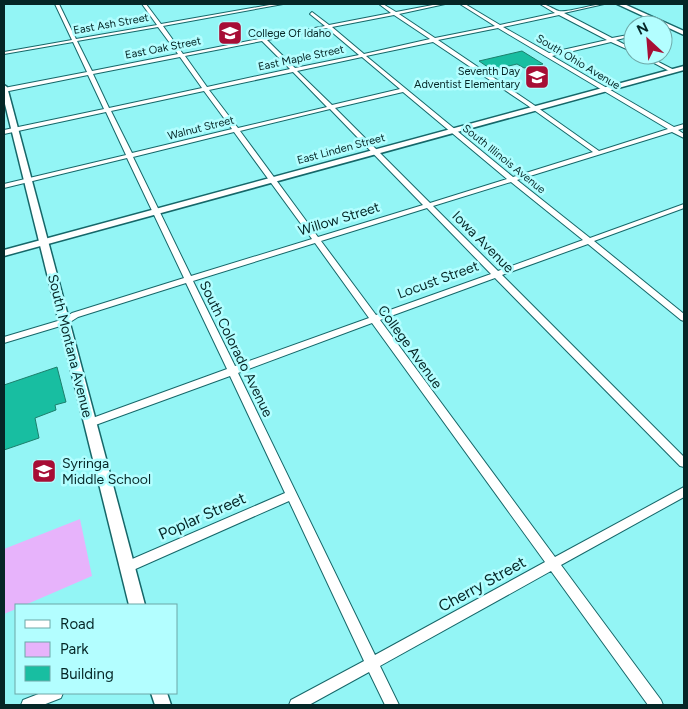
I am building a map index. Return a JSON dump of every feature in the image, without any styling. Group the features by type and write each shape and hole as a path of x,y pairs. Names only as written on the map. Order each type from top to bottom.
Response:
{"main road":[{"path":"620,4 642,15"},
{"name":"East Linden Street","path":"4,253 684,68"}],"street":[{"name":"South Colorado Avenue","path":"57,4 392,705"},
{"name":"College Avenue","path":"144,4 551,564 656,705"},
{"name":"East Ash Street","path":"4,54 281,4"},
{"path":"381,4 536,108 598,153"},
{"name":"East Oak Street","path":"4,89 443,4"},
{"name":"South Ohio Avenue","path":"462,4 684,136"},
{"path":"542,4 623,46"},
{"name":"East Maple Street","path":"9,131 602,4"},
{"name":"South Illinois Avenue","path":"312,14 684,318"},
{"path":"548,55 623,38"},
{"name":"Iowa Avenue","path":"263,39 684,463"},
{"path":"661,65 673,71"},
{"name":"South Montana Avenue","path":"4,89 9,131 28,180 137,604"},
{"name":"Walnut Street","path":"4,186 403,90"},
{"name":"Willow Street","path":"4,340 64,322 75,315 684,126"},
{"name":"Locust Street","path":"90,423 684,206"},
{"name":"Cherry Street","path":"296,705 684,492"},
{"name":"Poplar Street","path":"127,567 291,495"},
{"path":"28,705 54,694"}],"green space":[{"path":"80,519 92,576 27,604 15,604 15,609 4,614 4,549"}],"building":[{"path":"522,51 543,64 524,68 517,64 492,70 479,61"},
{"name":"Syringa Middle School","path":"57,367 66,402 55,405 56,410 35,418 39,438 4,450 4,385"}],"place":[{"name":"College Of Idaho","path":"230,33"},
{"name":"Seventh Day Adventist Elementary","path":"537,77"},
{"name":"Syringa Middle School","path":"44,471"}]}
